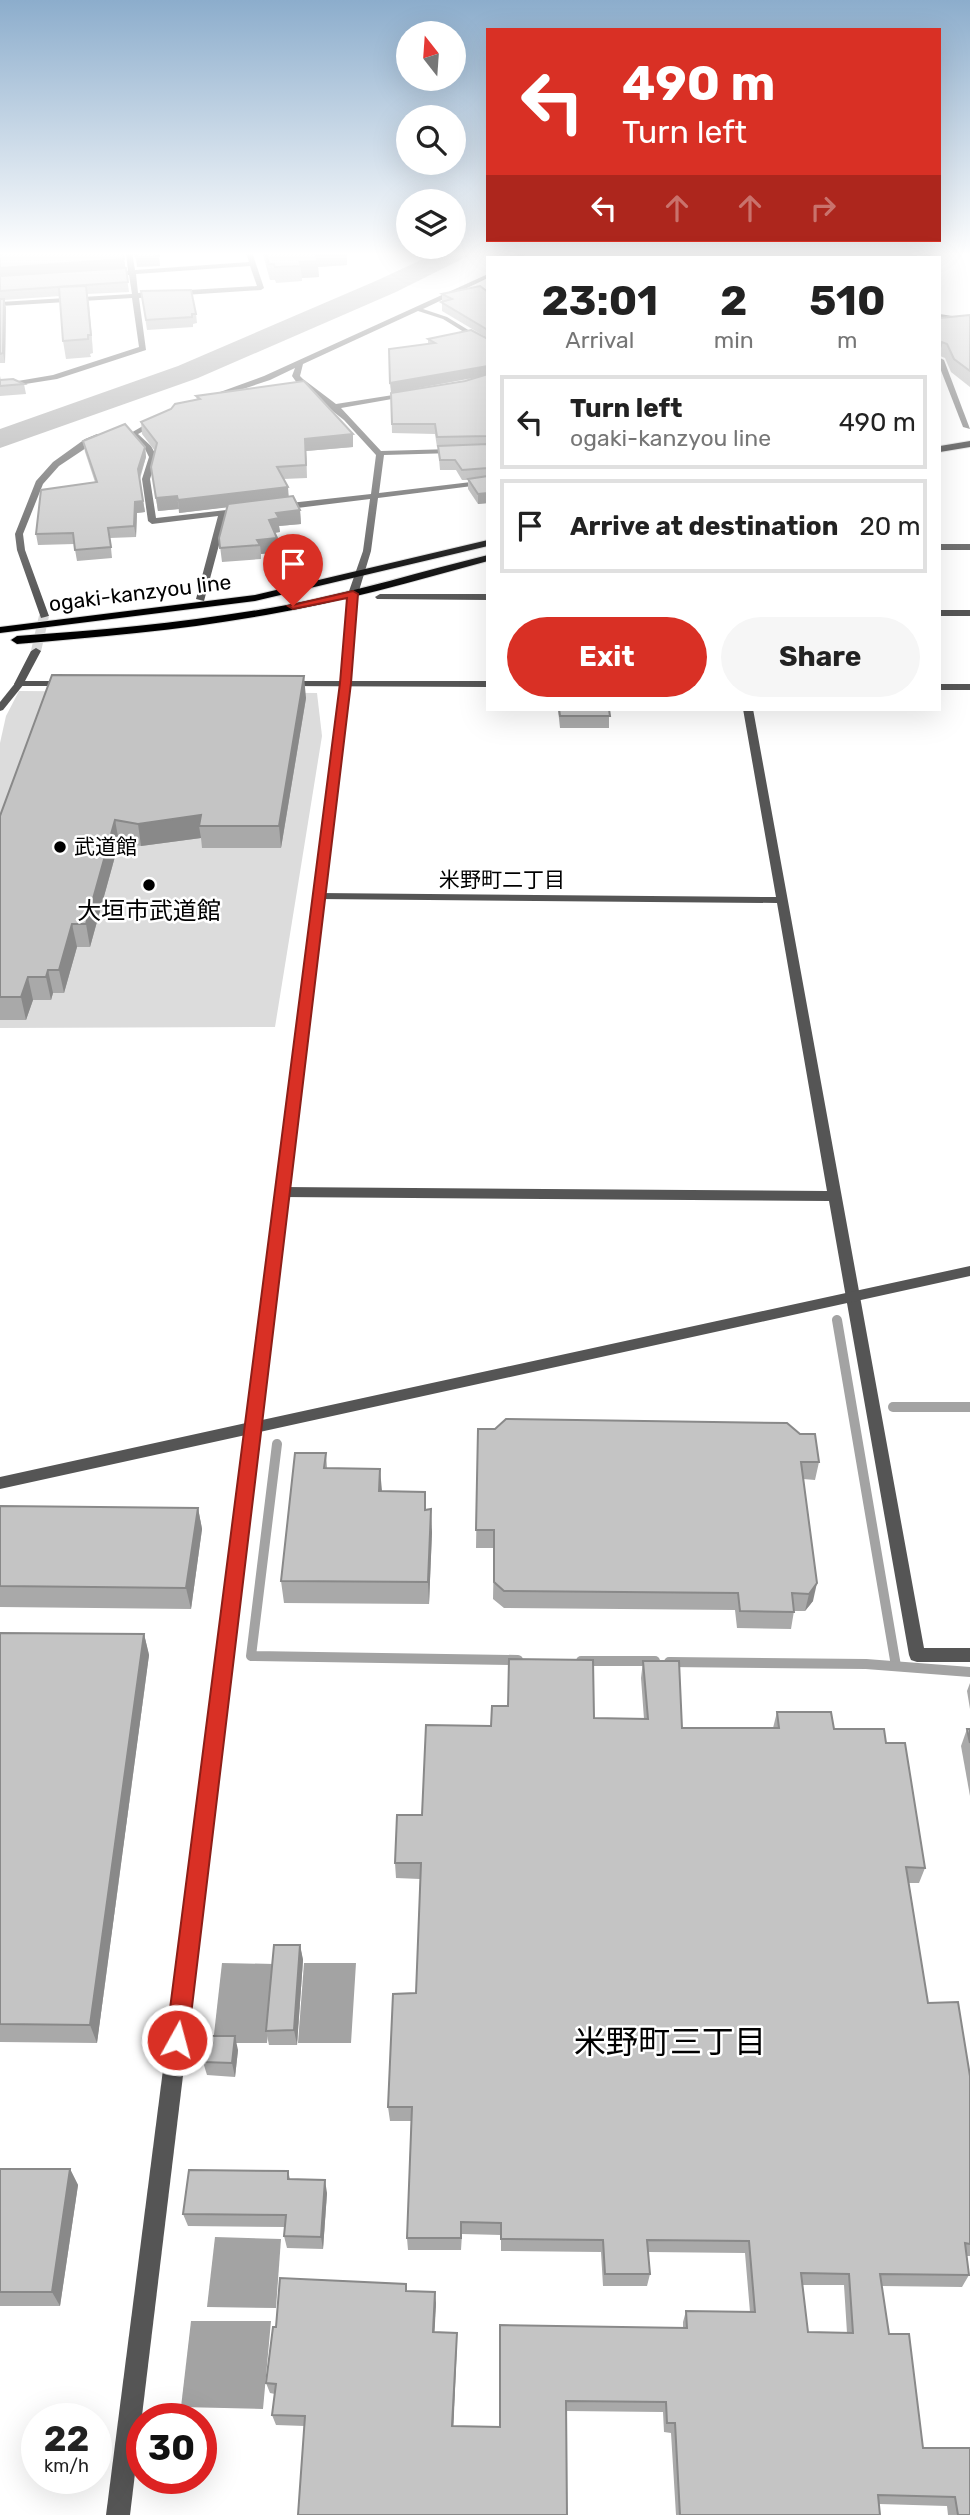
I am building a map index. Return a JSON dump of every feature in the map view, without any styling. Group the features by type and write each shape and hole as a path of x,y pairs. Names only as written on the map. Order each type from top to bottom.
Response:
{"main road":[{"path":"941,439 969,431"},
{"path":"941,449 970,444"},
{"name":"ogaki-kanzyou line","path":"0,630 255,598 357,576 486,543"},
{"name":"ogaki-kanzyou line","path":"0,641 110,633 265,612 353,594 486,559"}],"street":[{"path":"0,386 23,385 80,369"},
{"path":"203,399 242,388 285,369"},
{"path":"118,2515 319,896 353,594 367,551 379,453 334,407 300,383 296,376 298,369"},
{"path":"944,369 969,431"},
{"path":"941,390 952,387"},
{"path":"334,407 424,392"},
{"path":"127,425 165,415 133,434 148,448 153,457 146,479 152,522 251,510"},
{"path":"44,616 21,550 19,534 39,484 56,464 88,441 114,430"},
{"path":"379,453 486,450"},
{"path":"265,509 486,482"},
{"path":"201,599 223,513"},
{"path":"941,547 970,547"},
{"path":"380,597 486,597"},
{"path":"941,613 970,613"},
{"path":"0,708 19,684 36,651"},
{"path":"19,684 72,684"},
{"path":"274,684 486,684"},
{"path":"941,687 970,688"},
{"path":"748,711 917,1655 970,1655"},
{"path":"319,896 780,900"},
{"path":"282,1192 834,1196"},
{"path":"0,1483 970,1271"}],"shaded area":[{"name":"大垣市武道館","path":"19,691 317,693 322,736 275,1027 0,1028 0,743 6,716"},
{"path":"222,1963 274,1964 267,2043 213,2043"},
{"path":"304,1963 356,1963 351,2043 298,2043"},
{"path":"215,2237 281,2239 276,2308 207,2307"},
{"path":"191,2321 271,2321 263,2409 217,2408 217,2403 181,2403"}],"building":[{"path":"390,369 469,369 390,383"},
{"path":"486,375 486,436 437,437 435,424 392,424 391,393 465,381"},
{"path":"13,379 24,384 0,386 0,380"},
{"path":"304,381 353,434 305,439 306,465 277,467 288,487 178,500 177,496 156,498 151,467 157,443 141,422 171,409 175,404 200,399 196,396"},
{"path":"125,424 145,447 138,469 143,501 135,502 134,526 108,528 111,547 75,550 73,533 36,534 41,490 97,482 83,441"},
{"path":"486,444 486,468 462,470 455,460 440,460 438,446"},
{"path":"486,476 486,493 478,494 468,479"},
{"path":"293,496 300,510 276,513 279,518 269,520 277,538 257,540 260,545 220,548 219,538 228,504"},
{"name":"武道館","path":"52,675 304,676 279,826 199,826 201,815 138,824 115,820 86,924 72,924 59,970 48,970 46,977 28,977 21,997 0,997 0,816"},
{"path":"559,711 609,711 610,716 560,716"},
{"path":"506,1419 787,1423 800,1434 815,1434 819,1462 801,1462 817,1583 809,1594 792,1593 794,1612 740,1611 738,1593 504,1591 494,1582 494,1530 476,1530 478,1429 495,1429"},
{"path":"295,1453 326,1453 324,1468 380,1469 379,1491 425,1492 425,1510 431,1509 428,1582 281,1581"},
{"path":"0,1506 198,1508 186,1588 0,1586"},
{"path":"0,1633 144,1634 90,2025 0,2024"},
{"path":"509,1659 593,1660 594,1718 648,1719 643,1661 679,1661 682,1728 779,1728 777,1712 831,1712 834,1729 884,1729 886,1743 905,1743 925,1868 906,1867 928,2003 958,2002 970,2076 970,2244 965,2243 969,2275 880,2274 889,2334 909,2334 923,2448 970,2448 970,2515 958,2515 955,2497 878,2495 880,2515 680,2515 675,2423 667,2423 666,2402 566,2401 567,2515 298,2515 305,2416 272,2415 276,2384 266,2383 273,2327 276,2327 280,2278 406,2284 406,2291 435,2292 433,2332 457,2333 452,2426 500,2427 500,2325 687,2328 686,2311 755,2312 749,2241 647,2240 650,2274 605,2274 603,2240 501,2239 501,2223 461,2222 461,2238 407,2238 412,2107 388,2107 393,1994 416,1993 421,1863 395,1863 397,1815 422,1815 426,1725 491,1726 492,1706 508,1706","holes":["801,2273 849,2274 853,2333 808,2332"]},
{"path":"274,1945 300,1945 294,2030 266,2031"},
{"path":"207,2036 235,2036 232,2063 203,2062"},
{"path":"0,2169 70,2169 52,2292 0,2292"},
{"path":"189,2170 288,2171 288,2179 325,2180 321,2237 284,2236 286,2215 183,2214"}],"waterway":[{"path":"0,439 194,369"},
{"path":"837,1320 896,1666"},
{"path":"893,1407 970,1407"},
{"path":"277,1444 251,1656 518,1660"},
{"path":"581,1661 655,1661"},
{"path":"669,1662 866,1664 970,1672"}],"tunnel":[{"path":"36,651 44,616"}],"place":[{"name":"武道館","path":"60,847"},
{"name":"大垣市武道館","path":"149,885"}],"district":[{"name":"米野町二丁目","path":"502,880"},
{"name":"米野町三丁目","path":"670,2042"}],"route":[{"path":"177,2040 345,683 353,594 293,606"}]}
